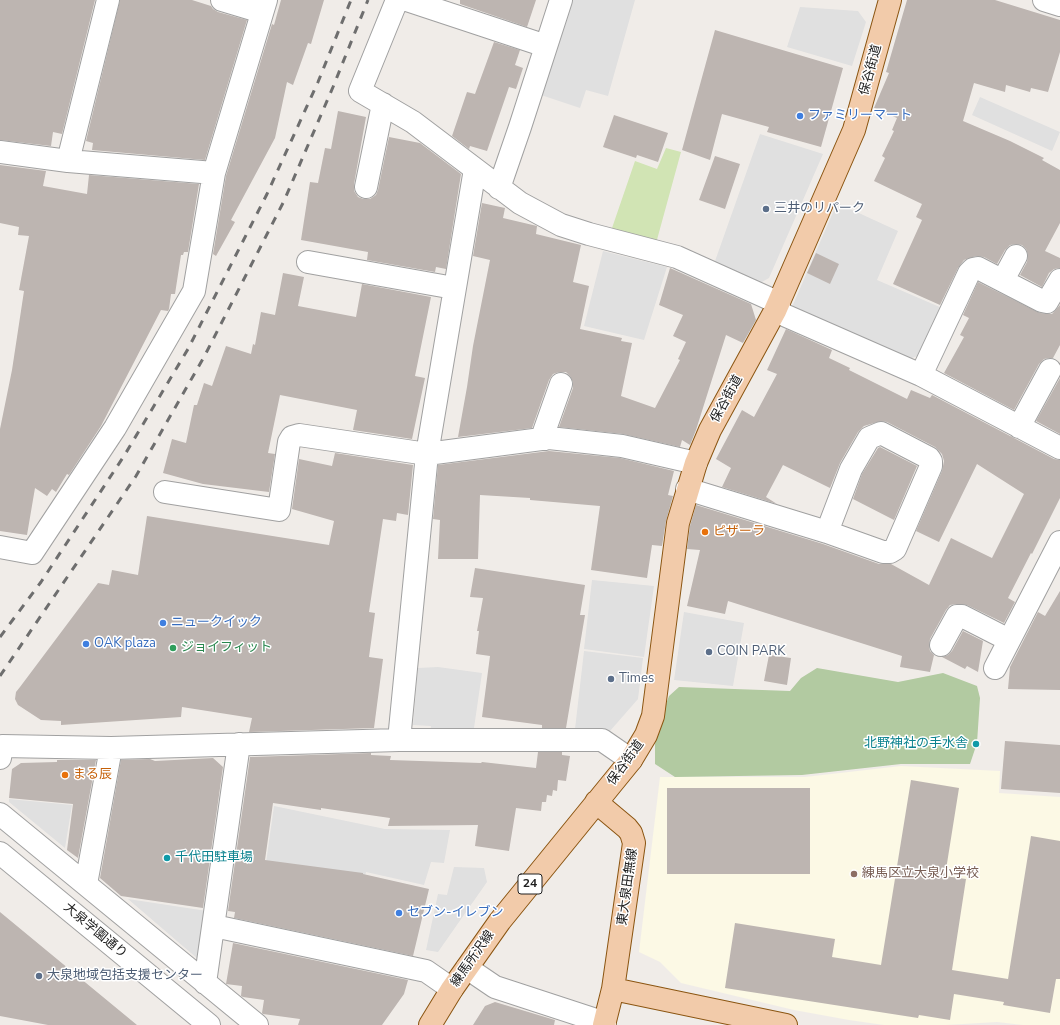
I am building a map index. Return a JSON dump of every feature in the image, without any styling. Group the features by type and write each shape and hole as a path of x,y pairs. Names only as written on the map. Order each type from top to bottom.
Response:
{"main road":[{"name":"保谷街道","path":"596,802 631,760 646,735 653,716 678,523 687,489 696,462 710,430 777,307 854,130 890,0"},
{"name":"練馬所沢線","path":"430,1025 452,989 500,920 596,802"},
{"name":"東大泉田無線","path":"596,802 627,828 634,843 613,989"},
{"path":"605,1024 613,989 786,1025"}],"street":[{"path":"68,161 108,0"},
{"path":"0,547 32,553 115,428 191,297 196,284 214,173 264,6 222,0"},
{"path":"397,0 360,91 413,122 520,203 561,225 588,234 677,257 777,307 921,375 1060,448"},
{"path":"407,0 546,46"},
{"path":"499,188 561,0"},
{"path":"1044,0 1060,5"},
{"path":"366,187 383,104"},
{"path":"0,152 68,161 214,173"},
{"path":"399,740 427,454 475,169"},
{"path":"1003,280 1016,256"},
{"path":"308,262 454,288"},
{"path":"921,375 969,273 973,269 978,268 1042,301 1048,302 1060,280"},
{"path":"1019,427 1050,370"},
{"path":"545,439 544,432 561,384"},
{"path":"687,489 827,532 883,552 890,552 895,549 931,466 931,461 929,458 881,433 869,438 851,469 827,532"},
{"path":"165,492 278,510 289,442 292,437 299,435 427,454 545,439 622,446 696,462"},
{"path":"995,668 1060,542"},
{"path":"942,645 957,616 962,616 1009,640"},
{"path":"0,758 2,746 111,748 399,740 602,740 631,760"},
{"path":"205,983 239,744"},
{"path":"86,884 111,748"},
{"path":"0,814 258,1025"},
{"name":"大泉学園通り","path":"0,853 209,1025"},
{"path":"214,926 426,971 452,989"},
{"path":"467,968 495,987 605,1024"}],"shaded area":[{"path":"572,0 635,0 608,96 586,90 580,108 541,95"},
{"path":"800,7 858,11 866,22 852,66 787,47"},
{"path":"980,97 1060,132 1052,151 972,115"},
{"name":"三井のリパーク","path":"760,134 823,154 769,278 760,283 714,264"},
{"path":"837,203 898,231 877,280 942,308 920,355 904,361 792,307"},
{"path":"603,251 667,267 644,340 584,326"},
{"path":"592,580 654,586 644,657 584,649"},
{"name":"COIN PARK","path":"684,612 744,623 733,686 674,680"},
{"name":"Times","path":"584,651 643,658 638,699 610,731 575,729"},
{"path":"438,667 482,673 474,728 449,728 448,733 430,733 431,726 413,725 418,668"},
{"name":"練馬区立大泉小学校","path":"901,766 1000,771 999,793 1060,797 1060,1025 1023,1025 997,1022 946,1025 884,1025 849,1020 794,1010 681,983 660,962 639,952 660,777 805,777"},
{"path":"9,799 72,805 65,848 9,802"},
{"path":"274,806 385,829 450,830 444,863 431,862 424,885 366,872 361,893 263,884"},
{"path":"454,867 484,868 487,882 438,952 426,950 438,894 447,895"},
{"path":"128,899 207,911 198,959"}],"green space":[{"path":"666,148 681,152 655,247 612,228 635,161 657,169"},
{"path":"817,668 898,682 943,673 977,686 980,698 977,743 970,764 901,764 802,775 675,777 655,764 655,744 658,725 669,696 679,687 790,691 801,678"}],"building":[{"path":"0,0 95,0 62,134 53,132 51,146 0,140"},
{"path":"120,0 192,0 211,6 218,12 247,20 205,160 92,150 93,143 86,141"},
{"path":"281,0 324,0 311,44 308,43 293,85 287,82 275,138 231,220 235,222 216,256 213,254 226,176 272,24 274,25"},
{"path":"460,0 536,0 527,27 460,4"},
{"path":"907,0 995,0 1060,20 1060,52 1048,92 1031,88 1030,92 1006,85 1005,92 974,83 963,121 1010,141 1044,158 1042,160 1060,170 1060,223 1045,251 1060,258 1060,268 1054,269 1049,273 1042,287 1020,275 1027,262 1028,255 1026,249 1022,245 1016,244 1010,245 1005,250 997,264 984,257 976,256 964,260 958,268 940,305 893,284 922,220 916,217 922,204 874,181 885,158 882,156 894,131 892,130 897,118 874,108 889,73 886,72"},
{"path":"715,30 843,68 821,147 767,132 769,127 722,114 710,160 682,150"},
{"path":"494,42 520,50 515,65 523,68 516,89 509,87 487,151 470,146 469,149 452,136 467,92 475,94"},
{"path":"338,111 366,117 354,184 354,191 358,197 370,199 376,195 389,137 420,143 461,174 446,269 436,267 435,272 367,260 368,252 301,240 310,182 318,183 325,148 331,149"},
{"path":"614,115 668,133 658,162 637,155 636,158 603,147"},
{"path":"715,156 740,164 725,209 699,200"},
{"path":"0,165 46,171 43,186 87,194 89,175 199,184 188,252 184,252 183,255 181,255 175,294 171,294 169,309 168,311 161,310 101,426 69,475 67,474 56,492 52,489 47,496 35,488 27,535 0,531 0,429 12,370 24,291 19,290 29,236 18,235 19,227 0,223"},
{"path":"482,203 505,208 503,218 537,226 536,234 581,245 573,282 589,286 580,329 622,338 621,341 632,343 621,396 655,408 680,360 678,359 686,342 673,336 683,315 659,305 670,268 751,304 756,320 743,343 726,335 690,445 682,440 680,447 623,434 559,427 573,388 573,382 566,372 553,374 549,380 532,428 458,437 473,346 490,260 473,256"},
{"path":"816,253 839,264 830,284 807,273"},
{"path":"283,273 304,277 298,306 356,317 362,284 431,297 415,376 425,378 412,439 353,430 357,410 280,395 268,453 275,454 269,492 203,484 163,473 172,439 186,443 194,405 197,405 204,383 212,386 226,346 251,354 253,344 255,345 261,312 275,315"},
{"path":"978,282 1040,313 1052,314 1060,305 1060,345 1053,358 1044,359 1039,364 1014,410 944,373 964,337 960,335 969,318 963,315"},
{"path":"786,329 832,350 829,358 850,368 849,370 907,399 911,390 930,398 932,395 1054,459 1060,460 1060,498 1008,598 1015,602 1004,623 967,605 950,605 930,639 930,651 934,655 930,672 900,667 902,656 728,601 725,614 687,606 700,550 687,549 690,526 696,505 823,544 879,564 891,564 929,585 951,538 992,558 1024,494 977,464 939,542 916,531 942,471 944,461 942,454 935,447 887,422 881,421 864,426 858,432 840,463 830,488 783,465 766,497 777,504 722,487 731,468 716,459 742,410 754,417 777,374 767,370"},
{"path":"1060,378 1060,434 1036,421"},
{"path":"880,447 917,466 894,520 853,499 862,474"},
{"path":"549,451 620,458 674,471 668,495 673,496 666,521 662,546 652,545 647,578 591,570 600,506 530,500 530,498 480,495 478,559 438,559 440,520 433,519 438,465"},
{"path":"335,453 413,465 408,515 397,513 396,521 383,519 369,612 375,613 369,657 383,659 374,728 249,732 252,718 182,707 181,717 61,725 61,721 41,720 18,705 15,699 16,692 98,583 109,585 112,570 138,575 147,516 329,545 334,521 292,509 299,459 332,466"},
{"path":"475,568 585,585 580,615 585,615 566,728 542,728 542,725 482,717 490,656 476,654 479,631 477,631 483,598 470,597"},
{"path":"1060,591 1060,690 1008,689 1010,667 1038,612 1045,616"},
{"path":"963,631 983,641 978,672 967,666 965,669 942,657 948,655 952,651"},
{"path":"769,655 791,658 787,685 764,681"},
{"path":"1005,741 1060,745 1060,793 1001,789"},
{"path":"538,752 562,752 562,755 570,756 566,781 558,780 557,791 553,790 552,796 547,795 546,802 542,802 541,811 516,808 509,851 475,846 478,825 388,826 390,818 273,803 265,860 363,873 429,889 413,956 234,918 235,912 228,911 250,757 371,753 371,755 391,756 390,760 482,762 536,768"},
{"path":"213,758 223,767 203,908 121,896 100,878 121,760 150,759 155,761"},
{"path":"57,760 96,760 78,858 67,850 73,804 9,798 12,769 21,763 57,762"},
{"path":"911,780 959,788 945,876 966,879 952,970 1008,979 1031,836 1060,841 1060,979 1056,979 1050,1013 1003,1005 1004,1002 954,994 950,1020 919,1015 918,1018 725,988 735,923 835,939 832,957 881,965"},
{"path":"667,788 810,788 810,874 667,874"},
{"path":"0,912 137,1025 48,1025 0,1016"},
{"path":"233,943 408,980 404,994 382,1025 298,1025 300,1019 263,1014 264,1000 243,997 241,996 242,986 226,984"},
{"path":"495,1002 555,1020 554,1025 473,1025 485,1006"}],"railway":[{"path":"0,637 41,582 124,456 188,349 267,194 318,82 351,0"},
{"path":"0,676 136,476 204,357 284,201 333,87 368,0"}],"place":[{"name":"ファミリーマート","path":"800,116"},
{"name":"三井のリパーク","path":"766,209"},
{"name":"ピザーラ","path":"705,532"},
{"name":"ニュークイック","path":"163,623"},
{"name":"OAK plaza","path":"86,644"},
{"name":"ジョイフィット","path":"173,648"},
{"name":"COIN PARK","path":"709,652"},
{"name":"Times","path":"611,679"},
{"name":"北野神社の手水舎","path":"976,744"},
{"name":"まる辰","path":"65,775"},
{"name":"千代田駐車場","path":"167,858"},
{"name":"練馬区立大泉小学校","path":"854,874"},
{"name":"セブン-イレブン","path":"399,913"},
{"name":"大泉地域包括支援センター","path":"39,976"}]}
